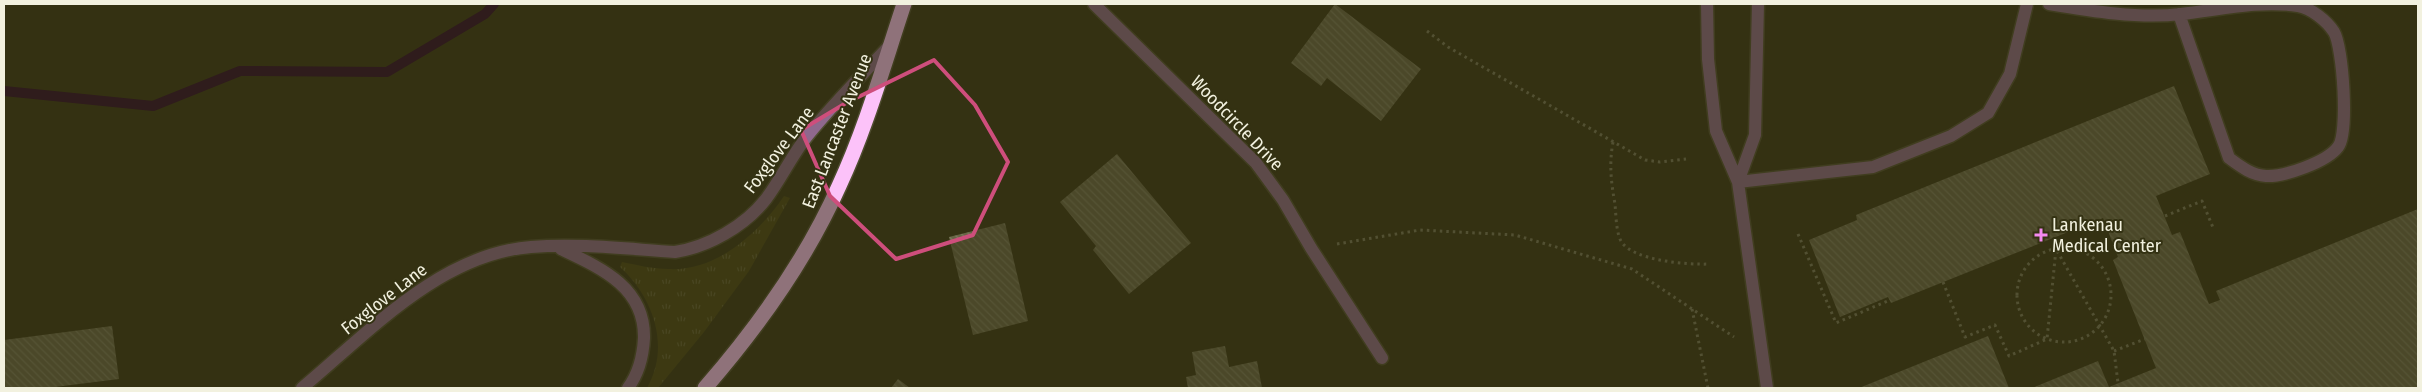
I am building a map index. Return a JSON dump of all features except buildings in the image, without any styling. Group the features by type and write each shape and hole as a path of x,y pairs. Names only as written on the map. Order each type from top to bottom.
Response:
{"highway":[{"name":"East Lancaster Avenue","path":"705,388 740,348 782,290 818,229 840,186 904,4"}],"street":[{"name":"Woodcircle Drive","path":"1094,4 1256,164 1283,200 1311,248 1382,358"},
{"path":"1707,4 1708,59 1716,131 1738,182 1767,388"},
{"path":"1738,182 1755,135 1758,4"},
{"path":"1738,182 1872,167 1951,136 1988,113 2010,74 2027,4"},
{"path":"2050,4 2100,13 2179,14 2229,6 2299,6 2316,14 2334,32 2340,51 2344,92 2343,127 2340,146 2325,159 2266,176 2248,172 2229,158 2179,14"},
{"name":"Foxglove Lane","path":"302,388 413,295 452,270 504,252 530,247 675,252 691,249 719,237 754,212 766,199 808,136 891,44"},
{"name":"Foxglove Lane","path":"557,247 605,270 632,296 638,307 644,334 642,360 628,388"}],"path":[{"path":"1427,31 1448,46 1645,160 1660,162 1686,159"},
{"path":"1613,142 1610,172 1620,240 1632,251 1656,259 1691,264 1710,264"},
{"path":"2165,216 2202,201 2214,230"},
{"path":"1311,248 1420,230 1515,236 1632,270 1762,355"},
{"path":"1798,234 1836,323 1890,300"},
{"path":"2082,251 2111,238"},
{"path":"2065,248 2082,251 2095,259 2105,272 2111,287 2111,303 2105,319 2084,338 2072,341 2059,342 2047,339 2034,330 2023,317 2018,302 2018,286 2024,270 2035,258 2056,249 2065,248"},
{"path":"2056,249 2114,351 2118,383"},
{"path":"2047,339 2056,249"},
{"path":"1943,282 1965,337 1994,325 2009,356 2047,339"},
{"path":"1692,309 1708,388"},
{"path":"2114,351 2145,339"}],"highlighted area":[{"path":"934,60 975,105 1008,162 973,235 896,259 830,196 801,130 846,103"}],"green space":[{"path":"784,196 790,198 749,271 704,332 658,388 647,388 658,356 658,339 655,323 642,293 620,267 622,262 651,268 668,269 686,268 703,264 735,248 762,223"}],"waterway":[{"path":"4,91 153,106 240,71 387,72 485,14 494,4"}],"place":[{"name":"Lankenau Medical Center","path":"2041,235"}]}
